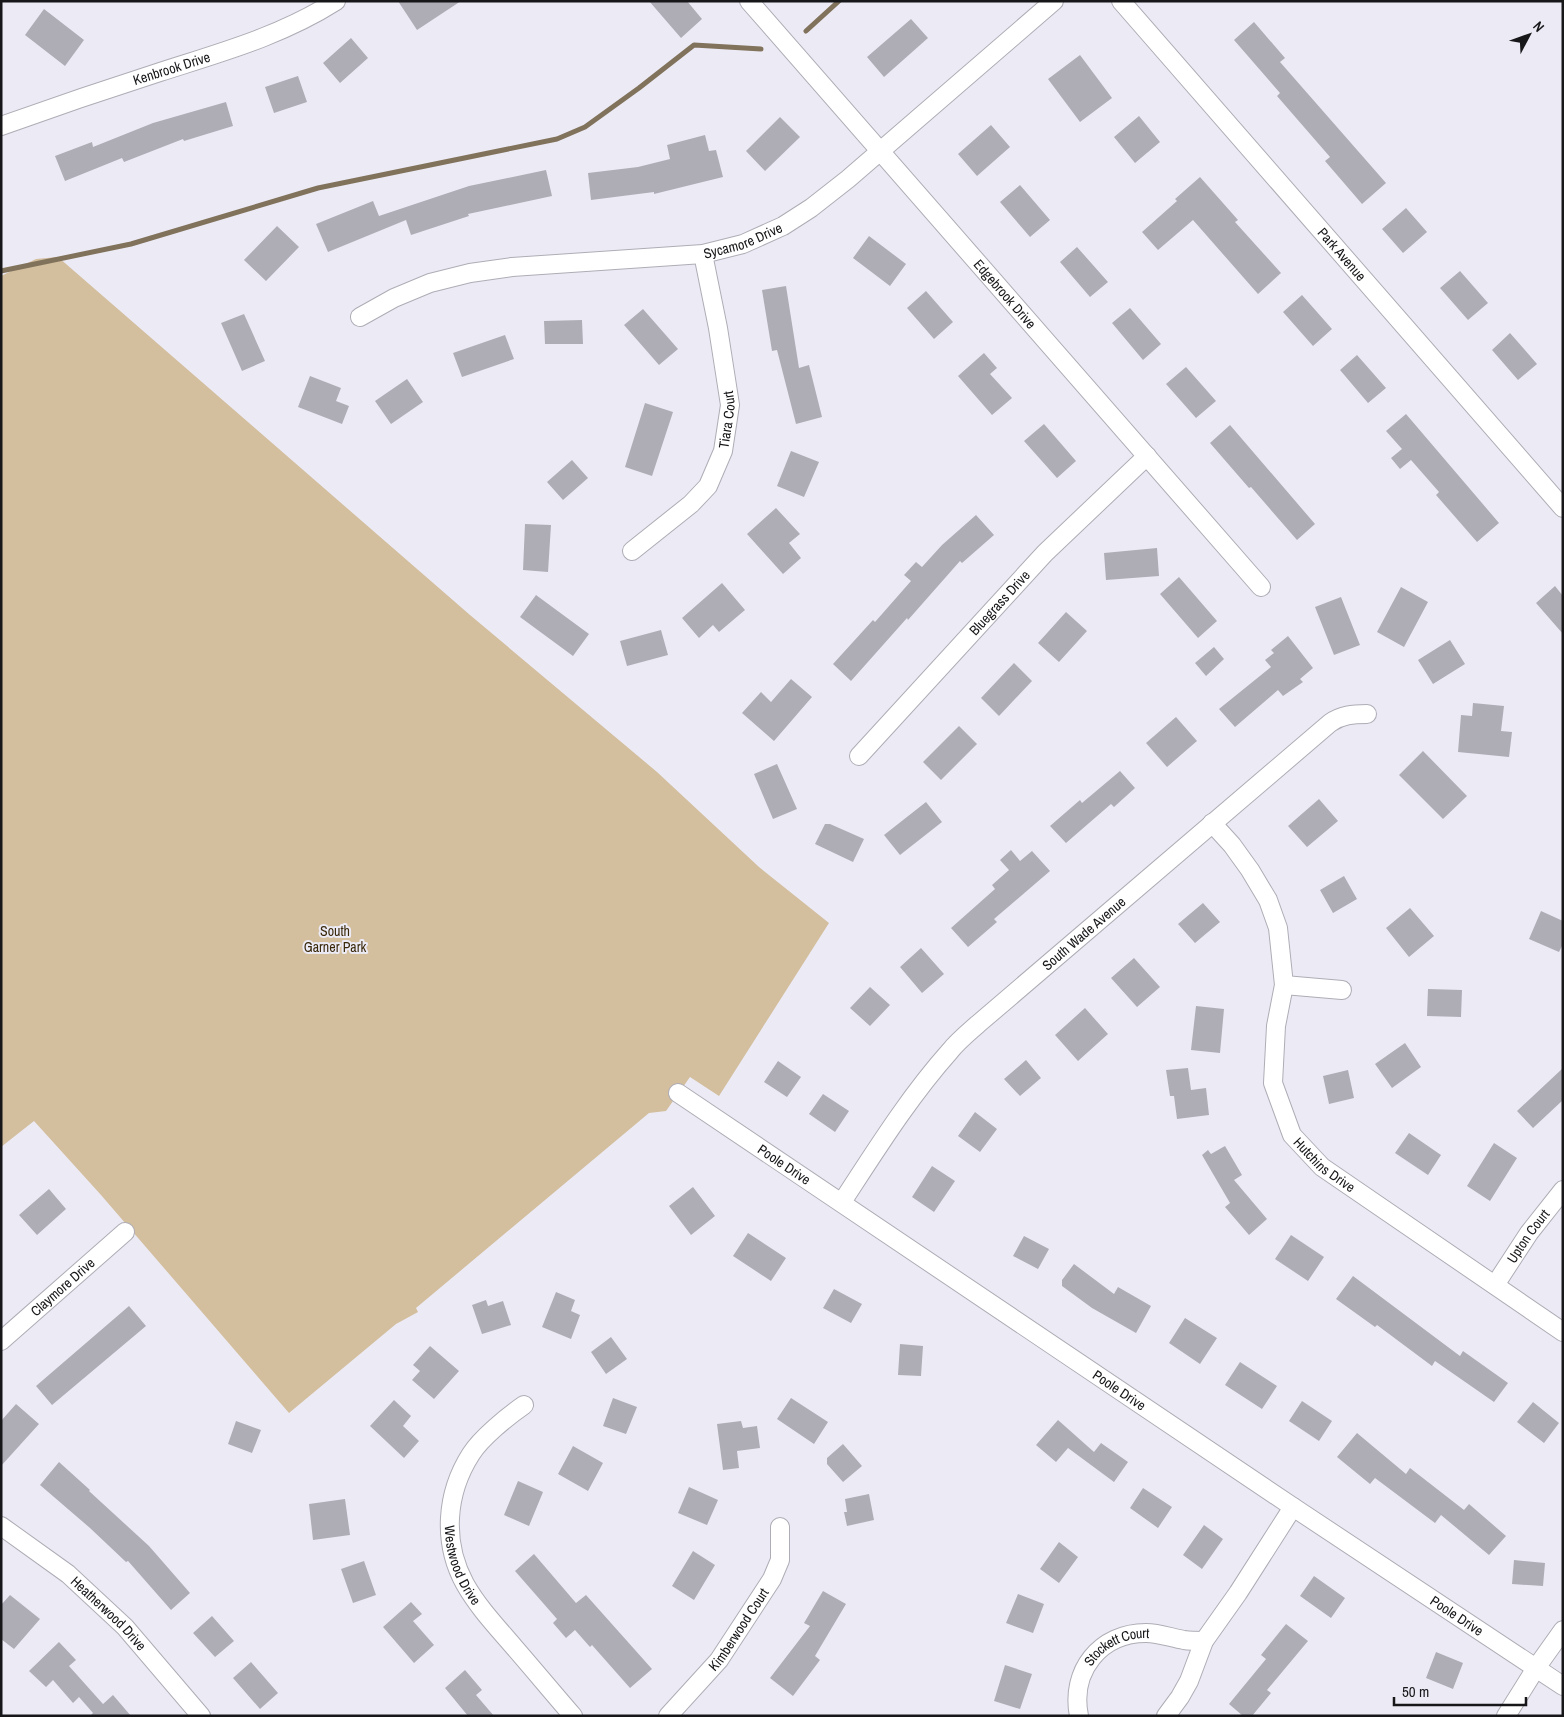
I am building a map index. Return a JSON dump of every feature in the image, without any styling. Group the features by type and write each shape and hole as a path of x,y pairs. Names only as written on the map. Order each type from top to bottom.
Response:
{"street":[{"name":"Kenbrook Drive","path":"1,126 260,40 309,18 336,1"},
{"name":"Edgebrook Drive","path":"749,1 1261,587"},
{"name":"Sycamore Drive","path":"360,317 394,298 430,283 470,273 512,267 703,254 743,244 783,226 811,208 879,152 1054,1"},
{"name":"Park Avenue","path":"1121,1 1563,508"},
{"name":"Tiara Court","path":"632,551 691,504 708,486 724,451 730,405 718,328 703,254"},
{"name":"Bluegrass Drive","path":"859,756 1045,552 1147,456"},
{"name":"South Wade Avenue","path":"842,1202 891,1128 951,1049 1212,823 1338,718 1355,714 1367,714"},
{"name":"Hutchins Drive","path":"1212,823 1232,845 1250,870 1268,900 1278,928 1284,985 1276,1026 1273,1083 1292,1135 1322,1167 1563,1332"},
{"path":"1284,985 1342,990"},
{"name":"Poole Drive","path":"678,1092 1563,1686"},
{"name":"Upton Court","path":"1495,1284 1529,1233 1563,1190"},
{"name":"Claymore Drive","path":"1,1340 125,1232"},
{"name":"Westwood Drive","path":"524,1405 505,1418 472,1452 458,1477 451,1503 449,1529 453,1554 464,1582 480,1608 574,1716"},
{"path":"1166,1716 1189,1681 1204,1641 1294,1507"},
{"name":"Heatherwood Drive","path":"1,1526 68,1574 125,1627 201,1716"},
{"name":"Kimberwood Court","path":"668,1716 719,1660 772,1579 780,1560 780,1527"},
{"path":"1506,1716 1536,1668 1563,1630"},
{"name":"Stockett Court","path":"1079,1716 1076,1703 1084,1668 1093,1654 1111,1642 1127,1636 1146,1633 1204,1641"}],"green space":[{"name":"South Garner Park","path":"58,257 470,615 657,772 759,867 829,923 719,1096 690,1077 666,1111 649,1113 416,1308 418,1312 396,1324 289,1413 101,1195 34,1121 1,1147 1,276 36,259"}],"building":[{"path":"398,1 461,1 417,30"},
{"path":"649,1 687,1 702,19 681,38"},
{"path":"44,9 84,40 65,66 25,35"},
{"path":"911,19 928,38 884,77 867,57"},
{"path":"1254,22 1285,58 1280,62 1386,183 1362,204 1325,161 1330,157 1277,96 1280,93 1234,40"},
{"path":"351,38 368,58 340,83 323,63"},
{"path":"1080,55 1112,98 1080,122 1048,79"},
{"path":"298,76 307,102 274,113 265,87"},
{"path":"226,102 233,126 184,141 183,139 124,162 122,158 65,181 55,156 92,142 93,147 153,123"},
{"path":"1139,116 1160,142 1135,163 1114,137"},
{"path":"780,117 800,137 765,171 746,151"},
{"path":"991,125 1010,147 977,176 958,154"},
{"path":"705,135 709,151 716,150 723,177 654,194 654,192 591,200 588,173 638,167 670,159 667,145"},
{"path":"546,170 552,196 468,214 469,216 411,235 406,220 328,252 316,224 373,201 379,216 469,186"},
{"path":"1200,177 1238,220 1235,222 1281,273 1258,294 1193,220 1158,250 1142,232 1177,201 1175,199"},
{"path":"1020,185 1050,220 1030,237 1000,202"},
{"path":"1406,208 1427,232 1403,253 1382,229"},
{"path":"277,226 299,247 266,281 244,260"},
{"path":"869,236 906,264 890,286 853,258"},
{"path":"1077,247 1108,282 1090,297 1060,262"},
{"path":"1460,271 1488,303 1468,320 1440,288"},
{"path":"786,286 799,368 809,365 822,417 796,424 777,350 772,351 762,290"},
{"path":"926,291 953,322 934,339 907,308"},
{"path":"1302,295 1332,329 1313,346 1283,312"},
{"path":"1130,308 1161,344 1143,360 1112,323"},
{"path":"643,309 678,349 659,365 624,325"},
{"path":"244,314 265,361 242,371 221,323"},
{"path":"582,320 583,344 545,344 544,321"},
{"path":"1510,333 1537,364 1518,380 1492,350"},
{"path":"505,335 514,359 462,377 453,353"},
{"path":"984,353 997,368 990,374 1012,398 992,415 958,376"},
{"path":"1357,355 1386,388 1368,403 1340,370"},
{"path":"1186,367 1216,401 1196,418 1166,384"},
{"path":"310,376 341,388 336,401 349,406 342,424 298,407"},
{"path":"407,379 423,402 391,424 375,401"},
{"path":"645,403 673,412 652,476 625,467"},
{"path":"1406,414 1499,523 1477,542 1436,495 1439,492 1411,460 1400,469 1391,458 1402,449 1386,431"},
{"path":"1044,424 1076,461 1057,478 1024,441"},
{"path":"1230,425 1315,524 1297,540 1210,443"},
{"path":"791,451 819,462 804,497 777,486"},
{"path":"572,460 588,478 563,500 547,482"},
{"path":"776,508 800,534 789,543 801,558 783,574 747,534"},
{"path":"976,515 994,535 962,563 960,561 851,681 833,664 873,620 875,622 911,581 904,575 916,562 922,567 942,545"},
{"path":"525,524 551,525 548,572 523,570"},
{"path":"1157,548 1159,576 1106,580 1104,553"},
{"path":"1179,577 1217,621 1198,638 1160,594"},
{"path":"722,583 745,610 719,632 713,625 699,638 682,618"},
{"path":"1555,586 1563,596 1563,634 1536,603"},
{"path":"1401,587 1428,602 1404,647 1377,632"},
{"path":"536,595 589,634 573,656 520,617"},
{"path":"1341,597 1360,645 1334,655 1315,607"},
{"path":"1066,612 1087,631 1059,662 1038,643"},
{"path":"661,630 668,655 627,666 620,641"},
{"path":"1288,636 1313,668 1300,679 1303,682 1283,696 1278,690 1235,727 1219,709 1271,667 1265,660 1274,653 1271,650"},
{"path":"1450,640 1465,664 1433,684 1418,660"},
{"path":"1214,647 1224,659 1206,676 1195,663"},
{"path":"1014,663 1032,681 999,716 981,698"},
{"path":"791,679 812,697 774,741 742,713 761,692 771,702"},
{"path":"1473,703 1504,706 1501,731 1512,732 1509,757 1458,752 1461,715 1472,716"},
{"path":"1176,717 1197,741 1167,767 1146,743"},
{"path":"959,726 977,744 941,780 923,762"},
{"path":"1423,751 1467,796 1443,819 1399,775"},
{"path":"777,764 797,809 773,819 754,774"},
{"path":"1120,771 1135,788 1114,807 1111,804 1066,843 1050,826 1080,800 1082,803"},
{"path":"1319,799 1338,821 1307,847 1288,826"},
{"path":"926,802 942,822 900,855 884,835"},
{"path":"825,824 830,824 864,839 853,862 815,844"},
{"path":"1011,850 1020,861 1032,851 1050,871 994,919 997,922 968,947 951,928 995,889 992,885 1009,870 1000,860"},
{"path":"1344,876 1357,899 1333,913 1320,890"},
{"path":"1203,903 1220,922 1195,943 1178,924"},
{"path":"1410,908 1434,936 1409,957 1386,928"},
{"path":"1541,911 1563,921 1563,944 1559,952 1529,939"},
{"path":"921,948 944,974 922,993 900,967"},
{"path":"1134,958 1160,987 1137,1007 1111,978"},
{"path":"870,987 890,1005 870,1026 850,1008"},
{"path":"1428,989 1462,990 1461,1017 1427,1016"},
{"path":"1196,1006 1224,1009 1220,1053 1191,1050"},
{"path":"1085,1008 1108,1034 1078,1061 1055,1035"},
{"path":"1405,1043 1421,1067 1392,1088 1375,1064"},
{"path":"1026,1060 1041,1078 1020,1096 1004,1079"},
{"path":"778,1061 801,1077 787,1097 764,1082"},
{"path":"1188,1068 1191,1090 1206,1088 1209,1115 1177,1119 1174,1096 1170,1096 1166,1070"},
{"path":"1563,1068 1563,1100 1533,1128 1517,1111"},
{"path":"1348,1070 1354,1098 1329,1104 1323,1076"},
{"path":"823,1094 849,1111 835,1132 809,1114"},
{"path":"975,1112 997,1129 980,1152 958,1136"},
{"path":"1409,1133 1441,1155 1428,1175 1395,1153"},
{"path":"1494,1143 1517,1158 1490,1201 1467,1186"},
{"path":"1225,1146 1242,1175 1234,1180 1267,1219 1249,1235 1225,1207 1230,1203 1202,1155 1208,1150 1211,1154"},
{"path":"932,1166 955,1181 934,1212 912,1197"},
{"path":"693,1187 715,1216 691,1235 669,1206"},
{"path":"49,1189 66,1209 37,1235 19,1215"},
{"path":"748,1233 786,1258 771,1281 733,1256"},
{"path":"1291,1235 1324,1257 1308,1281 1275,1259"},
{"path":"1024,1236 1049,1249 1038,1269 1013,1256"},
{"path":"1074,1264 1114,1294 1118,1287 1151,1306 1136,1333 1092,1308 1062,1286 1062,1280"},
{"path":"1353,1276 1460,1356 1463,1351 1508,1383 1494,1402 1435,1361 1432,1366 1377,1325 1375,1327 1336,1299"},
{"path":"834,1289 862,1304 851,1323 823,1308"},
{"path":"556,1292 575,1300 571,1311 580,1315 571,1339 542,1327"},
{"path":"486,1300 488,1306 503,1301 511,1325 482,1334 472,1305"},
{"path":"129,1306 146,1326 52,1405 36,1386"},
{"path":"1185,1318 1217,1338 1200,1364 1169,1343"},
{"path":"611,1337 627,1359 606,1374 591,1352"},
{"path":"900,1344 923,1346 921,1376 898,1375"},
{"path":"430,1346 459,1371 434,1399 412,1380 420,1371 413,1365"},
{"path":"1240,1362 1277,1386 1262,1409 1225,1385"},
{"path":"613,1398 637,1407 626,1434 603,1426"},
{"path":"791,1398 828,1422 814,1444 777,1419"},
{"path":"394,1400 411,1416 403,1426 419,1441 404,1458 370,1426"},
{"path":"1302,1401 1332,1421 1319,1441 1289,1421"},
{"path":"1533,1402 1559,1423 1544,1443 1517,1422"},
{"path":"16,1404 39,1424 1,1466 1,1421"},
{"path":"1058,1420 1094,1452 1101,1443 1128,1462 1114,1482 1068,1448 1056,1462 1036,1445"},
{"path":"236,1421 261,1430 252,1453 228,1444"},
{"path":"741,1421 743,1428 757,1426 760,1448 737,1451 739,1468 723,1470 717,1424"},
{"path":"1357,1433 1406,1474 1410,1468 1464,1510 1469,1504 1506,1536 1489,1555 1441,1515 1435,1523 1375,1478 1370,1484 1337,1457"},
{"path":"843,1444 862,1466 843,1482 827,1464 827,1458"},
{"path":"573,1446 603,1463 588,1491 558,1474"},
{"path":"59,1462 149,1546 190,1593 171,1610 128,1561 126,1562 40,1485"},
{"path":"518,1481 543,1492 529,1526 504,1515"},
{"path":"689,1487 718,1500 707,1525 678,1513"},
{"path":"1143,1488 1172,1507 1158,1528 1130,1508"},
{"path":"869,1494 874,1520 847,1526 844,1512 847,1512 845,1499"},
{"path":"345,1499 350,1535 313,1540 309,1504"},
{"path":"1204,1525 1223,1539 1202,1569 1183,1555"},
{"path":"1059,1542 1078,1557 1059,1583 1040,1569"},
{"path":"693,1551 715,1565 694,1600 672,1586"},
{"path":"534,1554 576,1603 586,1595 652,1669 630,1688 592,1645 590,1647 575,1630 566,1638 553,1623 557,1619 515,1571"},
{"path":"1514,1560 1545,1563 1543,1586 1512,1584"},
{"path":"364,1561 376,1595 353,1603 341,1569"},
{"path":"1314,1576 1345,1598 1331,1618 1300,1596"},
{"path":"823,1591 846,1604 815,1656 820,1660 793,1696 770,1678 810,1626 804,1623"},
{"path":"1018,1594 1044,1604 1033,1633 1006,1623"},
{"path":"10,1595 40,1619 14,1649 1,1639 1,1605"},
{"path":"411,1602 422,1614 413,1621 434,1645 414,1663 383,1627"},
{"path":"212,1616 234,1641 215,1657 193,1633"},
{"path":"1286,1624 1308,1641 1267,1690 1271,1693 1252,1716 1243,1716 1229,1704 1266,1659 1261,1655"},
{"path":"59,1642 76,1660 69,1666 103,1704 113,1695 131,1716 90,1716 93,1713 79,1697 73,1703 53,1680 46,1687 29,1671"},
{"path":"1436,1652 1463,1663 1453,1689 1426,1678"},
{"path":"251,1662 278,1693 260,1709 233,1678"},
{"path":"1005,1665 1032,1674 1020,1709 994,1701"},
{"path":"465,1670 482,1690 476,1695 494,1716 468,1716 445,1688"}],"waterway":[{"path":"806,31 839,1"},
{"path":"1,271 131,244 318,188 557,139 585,127 694,45 761,49"}]}
